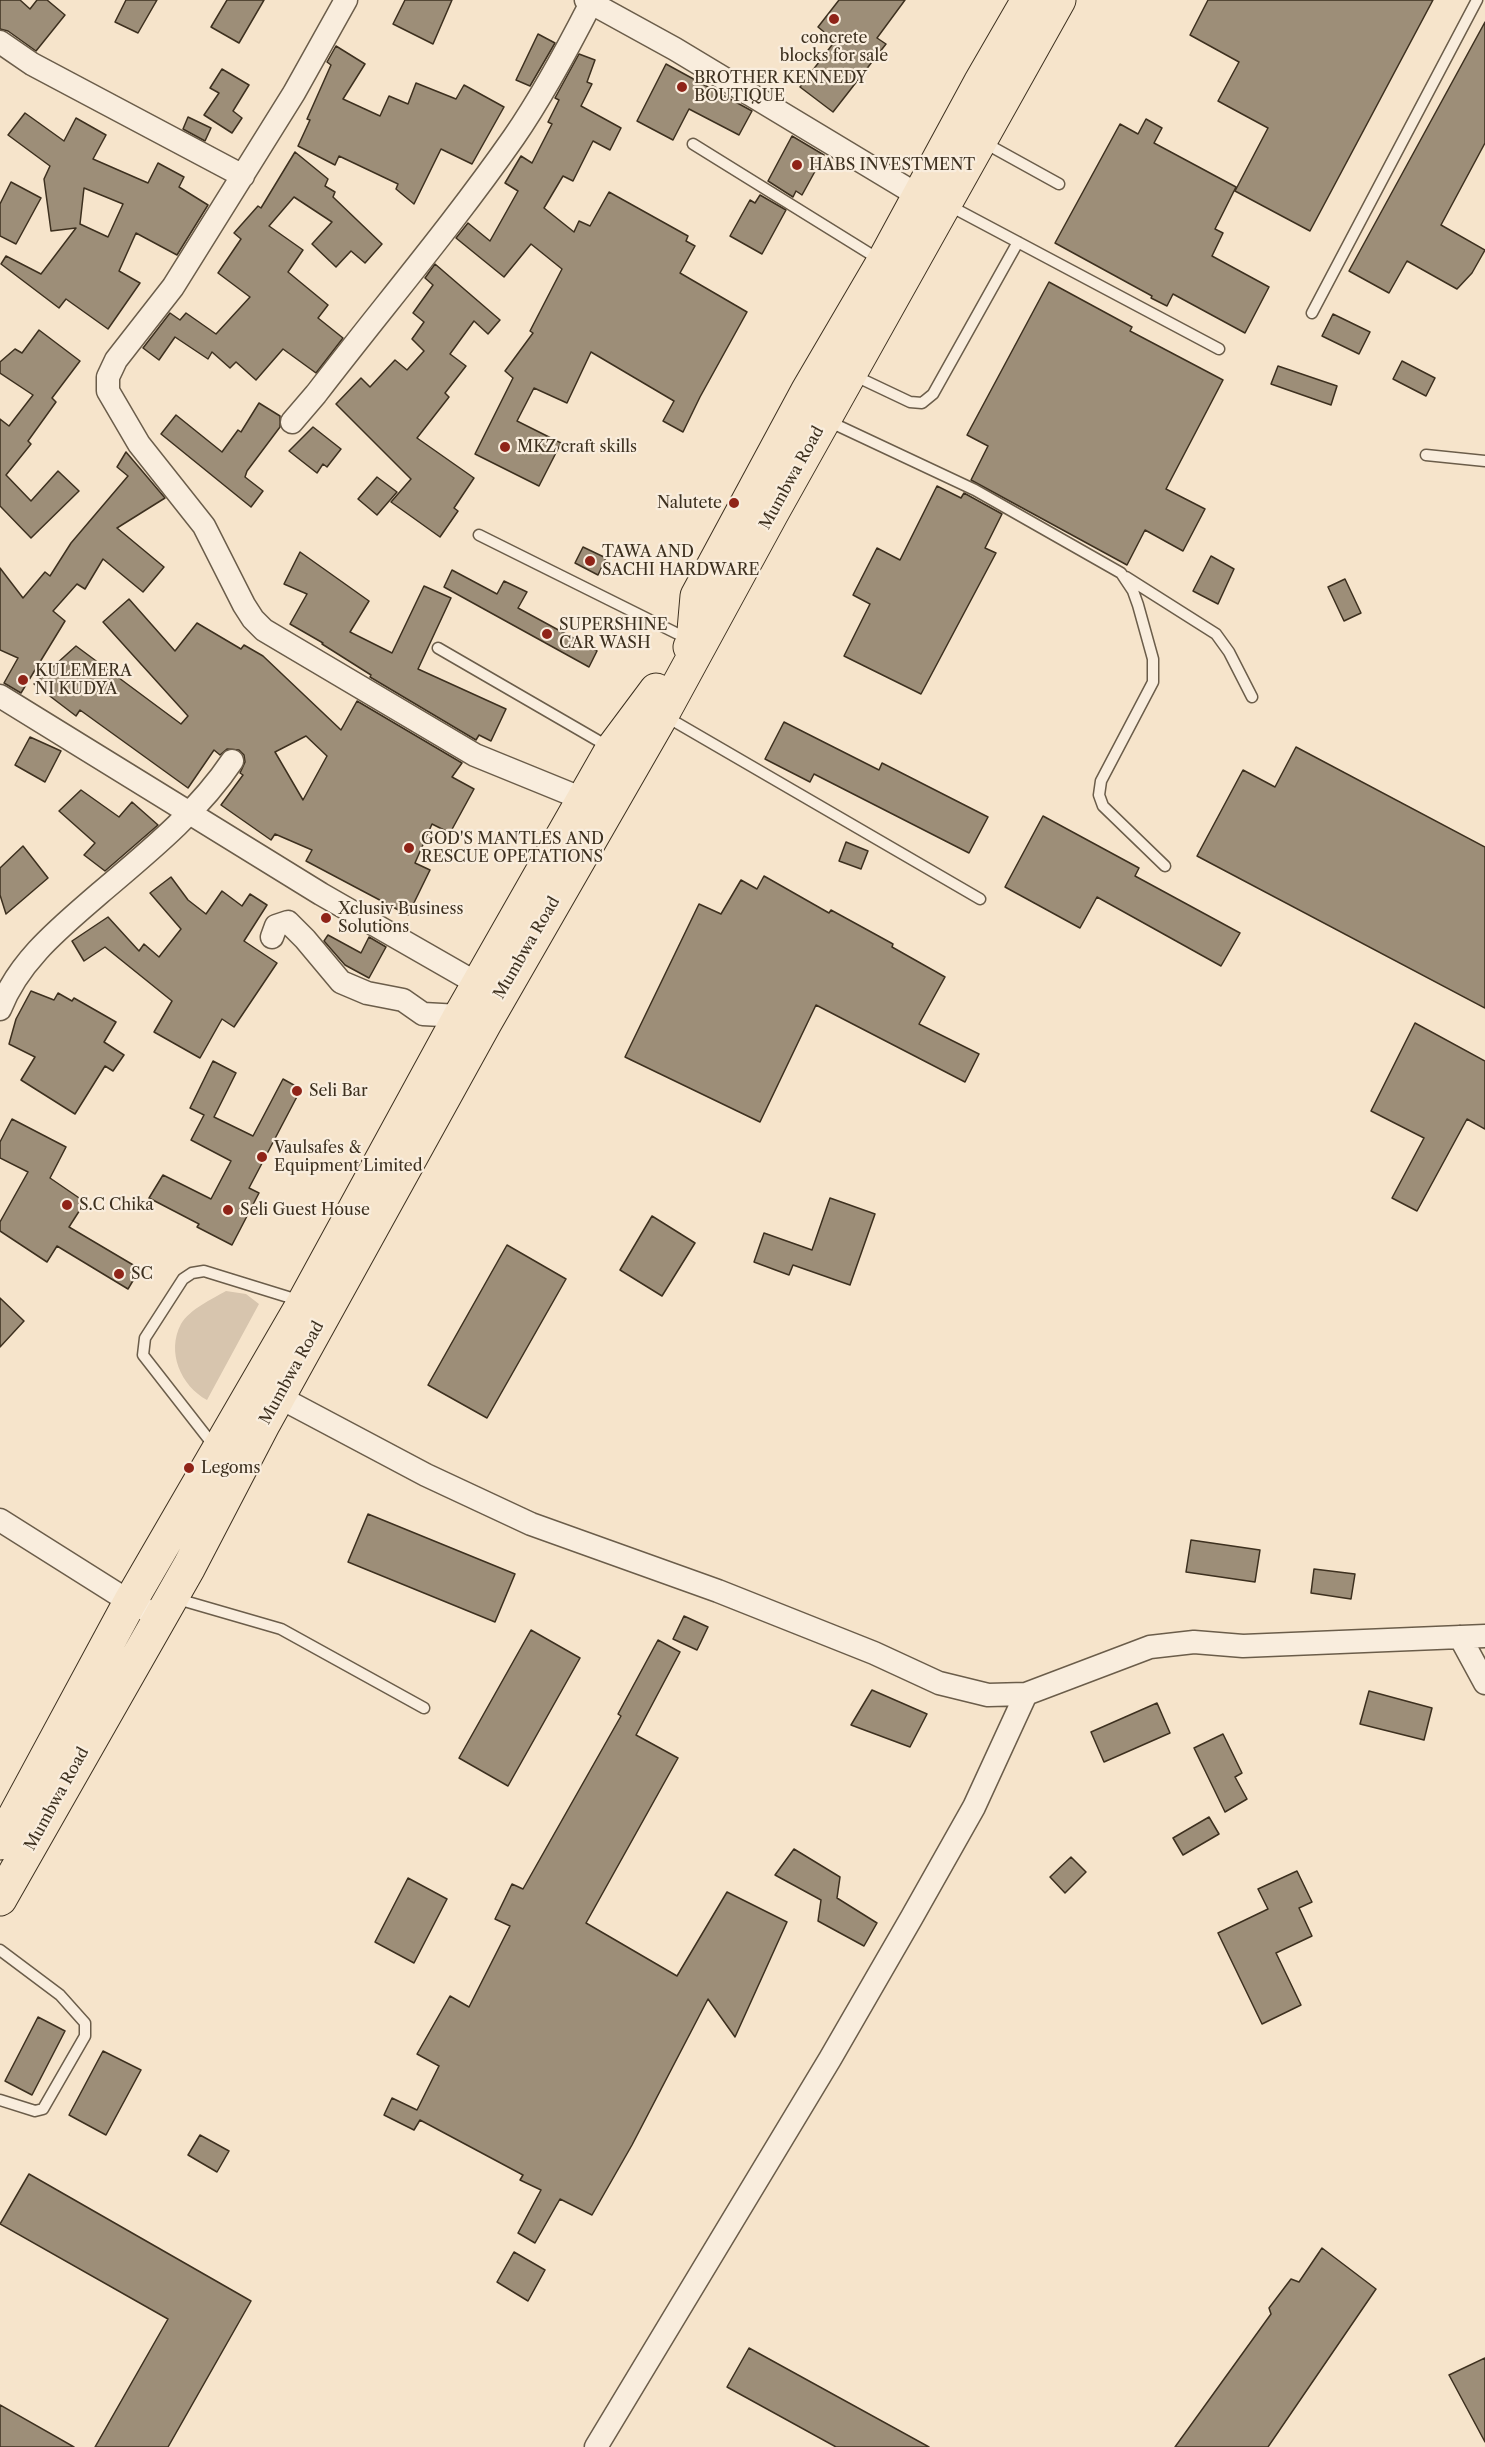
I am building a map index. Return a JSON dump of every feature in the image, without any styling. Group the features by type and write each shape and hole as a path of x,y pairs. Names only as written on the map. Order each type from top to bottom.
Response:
{"main road":[{"name":"Mumbwa Road","path":"0,1899 165,1607 484,1023 662,714 850,374 932,200 980,83 1028,0"},
{"name":"Mumbwa Road","path":"0,1843 130,1602 304,1302 460,1016 583,799 612,749 693,642 697,596 808,390 883,262 980,141 1059,0"}],"street":[{"path":"346,0 294,93 173,287 116,360 108,377 108,391 139,444 204,526 244,605 264,630 370,695 475,755 583,799"},
{"path":"292,422 484,178 515,135 570,45 589,1 932,200"},
{"path":"0,42 32,64 243,176"},
{"path":"0,696 321,894 478,984"},
{"path":"0,1010 10,986 24,966 61,927 189,812 214,787 232,761"},
{"path":"272,937 276,926 288,922 341,982 367,993 403,1000 423,1014 460,1016"},
{"path":"279,1396 426,1476 531,1524 718,1591 874,1653 939,1683 988,1695 1026,1694 1150,1647 1194,1642 1243,1646 1485,1636"},
{"path":"0,1520 130,1602 165,1607"},
{"path":"1460,1637 1485,1683"},
{"path":"596,2447 818,2079 912,1917 974,1807 1026,1694"}],"lane":[{"path":"1312,313 1477,0"},
{"path":"980,141 1059,184"},
{"path":"693,144 883,262"},
{"path":"932,200 1018,242 1219,349"},
{"path":"850,374 910,402 922,403 933,394 1018,242"},
{"path":"825,419 975,490 1121,573 1216,634 1229,652 1252,697"},
{"path":"1426,455 1485,461"},
{"path":"479,535 693,642"},
{"path":"1121,573 1138,606 1152,659 1153,681 1101,781 1099,795 1103,806 1165,866"},
{"path":"438,648 612,749"},
{"path":"662,714 980,899"},
{"path":"218,1451 143,1355 146,1338 183,1279 192,1273 204,1271 304,1302"},
{"path":"165,1607 281,1629 424,1708"},
{"path":"0,1950 60,1995 85,2024 85,2036 43,2109 35,2110 0,2100"}],"shaded area":[{"path":"226,1291 246,1294 259,1304 207,1400 198,1394 183,1377 175,1346 181,1324 185,1319 202,1305"}],"building":[{"path":"0,0 20,0 30,9 37,0 47,0 65,15 36,51 8,31 0,29"},
{"path":"126,0 157,0 138,33 115,22"},
{"path":"227,0 264,0 239,43 211,27"},
{"path":"405,0 452,0 433,44 393,24"},
{"path":"839,0 905,0 877,38 886,44 833,112 800,87 835,41 818,27"},
{"path":"1208,0 1433,0 1310,231 1235,191 1268,128 1218,101 1239,62 1190,35"},
{"path":"1485,22 1485,143 1441,225 1485,250 1472,273 1457,289 1407,261 1389,293 1349,271"},
{"path":"538,34 555,43 530,86 516,80"},
{"path":"336,46 365,64 343,99 380,116 389,96 408,104 416,83 456,99 464,85 504,107 472,164 441,149 414,204 396,189 398,184 339,156 335,165 298,146 310,120 307,119 331,65 327,62"},
{"path":"579,54 595,60 587,82 592,84 581,106 621,128 610,150 593,141 573,181 563,176 544,208 574,232 579,221 590,226 609,192 688,236 686,241 695,246 680,273 747,312 683,432 663,421 674,401 591,352 567,403 534,388 517,421 561,443 539,486 475,454 513,378 505,371 533,333 530,331 562,269 531,244 504,277 456,238 468,223 490,241 518,191 505,183 521,156 532,163 552,124 548,122 559,100 555,98"},
{"name":"BROTHER KENNEDY BOUTIQUE","path":"666,64 752,111 739,135 689,109 673,140 637,121"},
{"path":"222,69 249,85 233,111 242,118 232,133 204,115 219,93 210,88"},
{"path":"25,113 64,141 76,118 106,135 93,159 148,183 158,163 184,177 179,187 208,205 177,255 136,233 119,271 140,283 108,329 66,299 59,308 1,264 6,256 41,274 76,228 51,231 44,179 50,166 8,135","holes":["84,188 123,204 108,237 80,224"]},
{"path":"188,117 211,128 205,141 183,129"},
{"path":"1146,119 1162,128 1154,143 1236,187 1215,229 1223,233 1212,256 1269,287 1245,333 1173,294 1167,306 1055,243 1120,124 1138,134"},
{"name":"HABS INVESTMENT","path":"792,136 824,155 802,195 796,191 793,197 768,181"},
{"path":"295,152 328,179 325,186 335,192 333,197 382,244 365,263 351,251 336,267 312,244 332,222 294,197 269,226 303,250 288,272 328,305 318,318 343,338 316,373 283,349 256,380 236,362 230,368 212,352 208,359 175,337 159,360 143,348 170,313 180,320 186,313 216,334 250,297 218,273 241,239 234,233 258,206 261,208"},
{"path":"11,182 41,198 16,244 0,236 0,204"},
{"path":"760,195 786,210 762,254 730,236 750,200 755,203"},
{"path":"435,264 500,320 488,334 474,321 450,354 466,366 445,393 449,397 417,438 474,478 454,508 458,511 440,537 391,502 411,479 336,404 361,378 370,387 395,360 407,370 424,351 412,339 424,322 413,313 433,285 425,278"},
{"path":"1049,282 1132,327 1130,331 1223,380 1166,489 1205,509 1183,551 1145,530 1127,565 971,480 988,446 967,435"},
{"path":"1333,314 1370,332 1359,354 1322,336"},
{"path":"39,330 80,361 52,398 56,402 28,441 31,444 6,475 31,501 58,471 79,491 31,538 0,506 0,419 9,426 33,395 0,373 0,362 15,349 22,353"},
{"path":"1402,361 1435,378 1426,396 1393,379"},
{"path":"1278,366 1337,386 1331,405 1271,384"},
{"path":"259,403 280,416 280,427 247,471 245,477 263,491 251,507 161,434 176,415 222,452 238,430 241,432"},
{"path":"313,427 341,449 327,467 323,464 317,473 289,451"},
{"path":"126,452 165,498 117,528 164,567 143,592 103,559 85,589 77,584 53,611 65,621 21,693 4,683 18,658 0,650 0,568 23,598 45,572 50,576 71,543 128,476 117,467"},
{"path":"377,477 397,492 377,515 358,499"},
{"path":"937,486 961,498 964,493 1002,514 985,548 996,553 921,694 844,656 870,604 853,595 877,548 900,560"},
{"name":"TAWA AND SACHI HARDWARE","path":"583,547 606,558 598,575 575,563"},
{"path":"300,552 369,601 350,632 392,653 424,586 451,598 418,669 506,709 491,741 479,735 476,740 370,677 371,675 323,643 290,624 307,594 284,584"},
{"path":"1211,556 1234,569 1218,604 1193,591"},
{"path":"452,570 497,594 504,581 527,592 518,608 597,651 589,667 444,587"},
{"path":"1345,579 1361,613 1344,621 1328,587"},
{"path":"129,599 175,651 197,623 241,649 244,645 263,656 341,730 357,701 462,763 452,777 474,789 450,833 432,824 415,863 430,870 408,915 306,861 312,850 275,834 271,840 221,805 243,775 240,773 245,762 244,755 239,750 227,749 220,755 214,750 188,788 80,710 76,716 34,684 76,646 181,724 188,716 103,622","holes":["306,736 327,756 303,800 275,752"]},
{"path":"784,722 879,770 882,763 988,817 969,853 814,774 810,782 765,759"},
{"path":"30,737 61,751 45,782 15,765"},
{"path":"1296,747 1485,847 1485,1008 1197,856 1243,770 1275,787"},
{"path":"81,790 119,817 132,802 158,825 105,871 84,855 95,843 59,811"},
{"path":"1043,816 1139,868 1135,876 1240,933 1221,966 1097,897 1080,928 1005,887"},
{"path":"846,842 868,851 861,869 839,861"},
{"path":"23,846 48,878 6,914 0,895 0,868"},
{"path":"764,876 829,913 831,910 893,944 892,947 945,977 919,1024 979,1054 965,1082 816,1005 760,1122 625,1057 699,904 721,914 741,880 757,889"},
{"path":"171,877 188,900 206,914 222,891 242,906 250,894 267,905 244,941 277,963 234,1027 222,1019 200,1058 154,1032 172,1001 105,947 84,961 72,941 108,917 139,951 144,944 159,957 181,929 150,893"},
{"path":"328,935 361,953 369,937 386,947 369,978 345,965 324,941"},
{"path":"31,991 54,1000 58,993 72,1001 74,998 116,1022 104,1042 124,1055 113,1071 105,1066 75,1114 21,1080 35,1057 9,1044 16,1019"},
{"path":"1415,1023 1485,1061 1485,1129 1467,1119 1417,1211 1392,1198 1424,1138 1371,1111"},
{"path":"213,1061 236,1073 214,1117 253,1136 283,1079 301,1089 249,1188 259,1193 232,1245 197,1227 199,1224 149,1198 163,1175 211,1199 231,1161 191,1140 204,1115 190,1108"},
{"path":"12,1119 66,1147 50,1178 85,1202 69,1227 140,1269 128,1289 57,1246 47,1262 0,1231 0,1222 28,1172 0,1158 0,1142"},
{"path":"830,1198 875,1214 850,1285 793,1265 789,1275 754,1262 764,1233 812,1250"},
{"path":"652,1216 695,1243 662,1296 620,1270"},
{"path":"507,1245 566,1279 487,1418 428,1385"},
{"path":"0,1298 24,1321 0,1347"},
{"path":"368,1514 515,1574 495,1622 348,1562"},
{"path":"1191,1540 1260,1550 1255,1582 1186,1572"},
{"path":"1314,1569 1355,1574 1351,1599 1311,1593"},
{"path":"684,1616 708,1627 697,1650 673,1639"},
{"path":"531,1630 580,1658 508,1786 459,1758"},
{"path":"658,1640 680,1652 636,1735 678,1758 586,1923 677,1976 727,1892 787,1922 735,2037 708,1999 632,2145 592,2215 560,2199 535,2243 518,2233 541,2190 520,2180 523,2175 420,2120 414,2130 384,2115 392,2098 417,2110 439,2066 417,2054 450,1996 469,2007 510,1926 495,1919 512,1884 523,1889 621,1716 618,1714"},
{"path":"872,1690 927,1714 910,1747 851,1725"},
{"path":"1369,1691 1432,1708 1424,1740 1360,1724"},
{"path":"1157,1703 1170,1733 1104,1762 1091,1732"},
{"path":"1223,1734 1242,1773 1235,1777 1247,1799 1225,1812 1194,1748"},
{"path":"1209,1817 1219,1834 1183,1855 1173,1838"},
{"path":"794,1849 840,1877 837,1898 877,1923 864,1946 818,1921 821,1900 775,1875"},
{"path":"1071,1857 1086,1872 1065,1893 1050,1877"},
{"path":"1297,1871 1312,1902 1299,1908 1312,1936 1276,1953 1301,2005 1262,2024 1218,1933 1268,1909 1258,1889"},
{"path":"408,1878 447,1899 414,1963 375,1942"},
{"path":"38,2017 65,2031 32,2095 5,2081"},
{"path":"103,2051 141,2070 106,2135 69,2115"},
{"path":"200,2135 229,2151 217,2172 188,2155"},
{"path":"29,2174 251,2301 168,2447 95,2447 168,2319 0,2224"},
{"path":"1322,2248 1376,2289 1268,2447 1175,2447 1271,2314 1269,2308 1291,2279 1299,2282"},
{"path":"514,2252 545,2270 528,2301 497,2282"},
{"path":"749,2348 929,2447 836,2447 727,2387"},
{"path":"1485,2358 1485,2442 1449,2375"},
{"path":"0,2405 74,2447 0,2447"}],"place":[{"name":"concrete blocks for sale","path":"834,19"},
{"name":"BROTHER KENNEDY BOUTIQUE","path":"682,87"},
{"name":"HABS INVESTMENT","path":"797,165"},
{"name":"MKZ craft skills","path":"505,447"},
{"name":"Nalutete","path":"734,503"},
{"name":"TAWA AND SACHI HARDWARE","path":"590,561"},
{"name":"SUPERSHINE CAR WASH","path":"547,634"},
{"name":"KULEMERA NI KUDYA","path":"23,680"},
{"name":"GOD'S MANTLES AND RESCUE OPETATIONS","path":"409,848"},
{"name":"Xclusiv Business Solutions","path":"326,918"},
{"name":"Seli Bar","path":"297,1091"},
{"name":"Vaulsafes & Equipment Limited","path":"262,1157"},
{"name":"S.C Chika","path":"67,1205"},
{"name":"Seli Guest House","path":"228,1210"},
{"name":"SC","path":"119,1274"},
{"name":"Legoms","path":"189,1468"}]}
